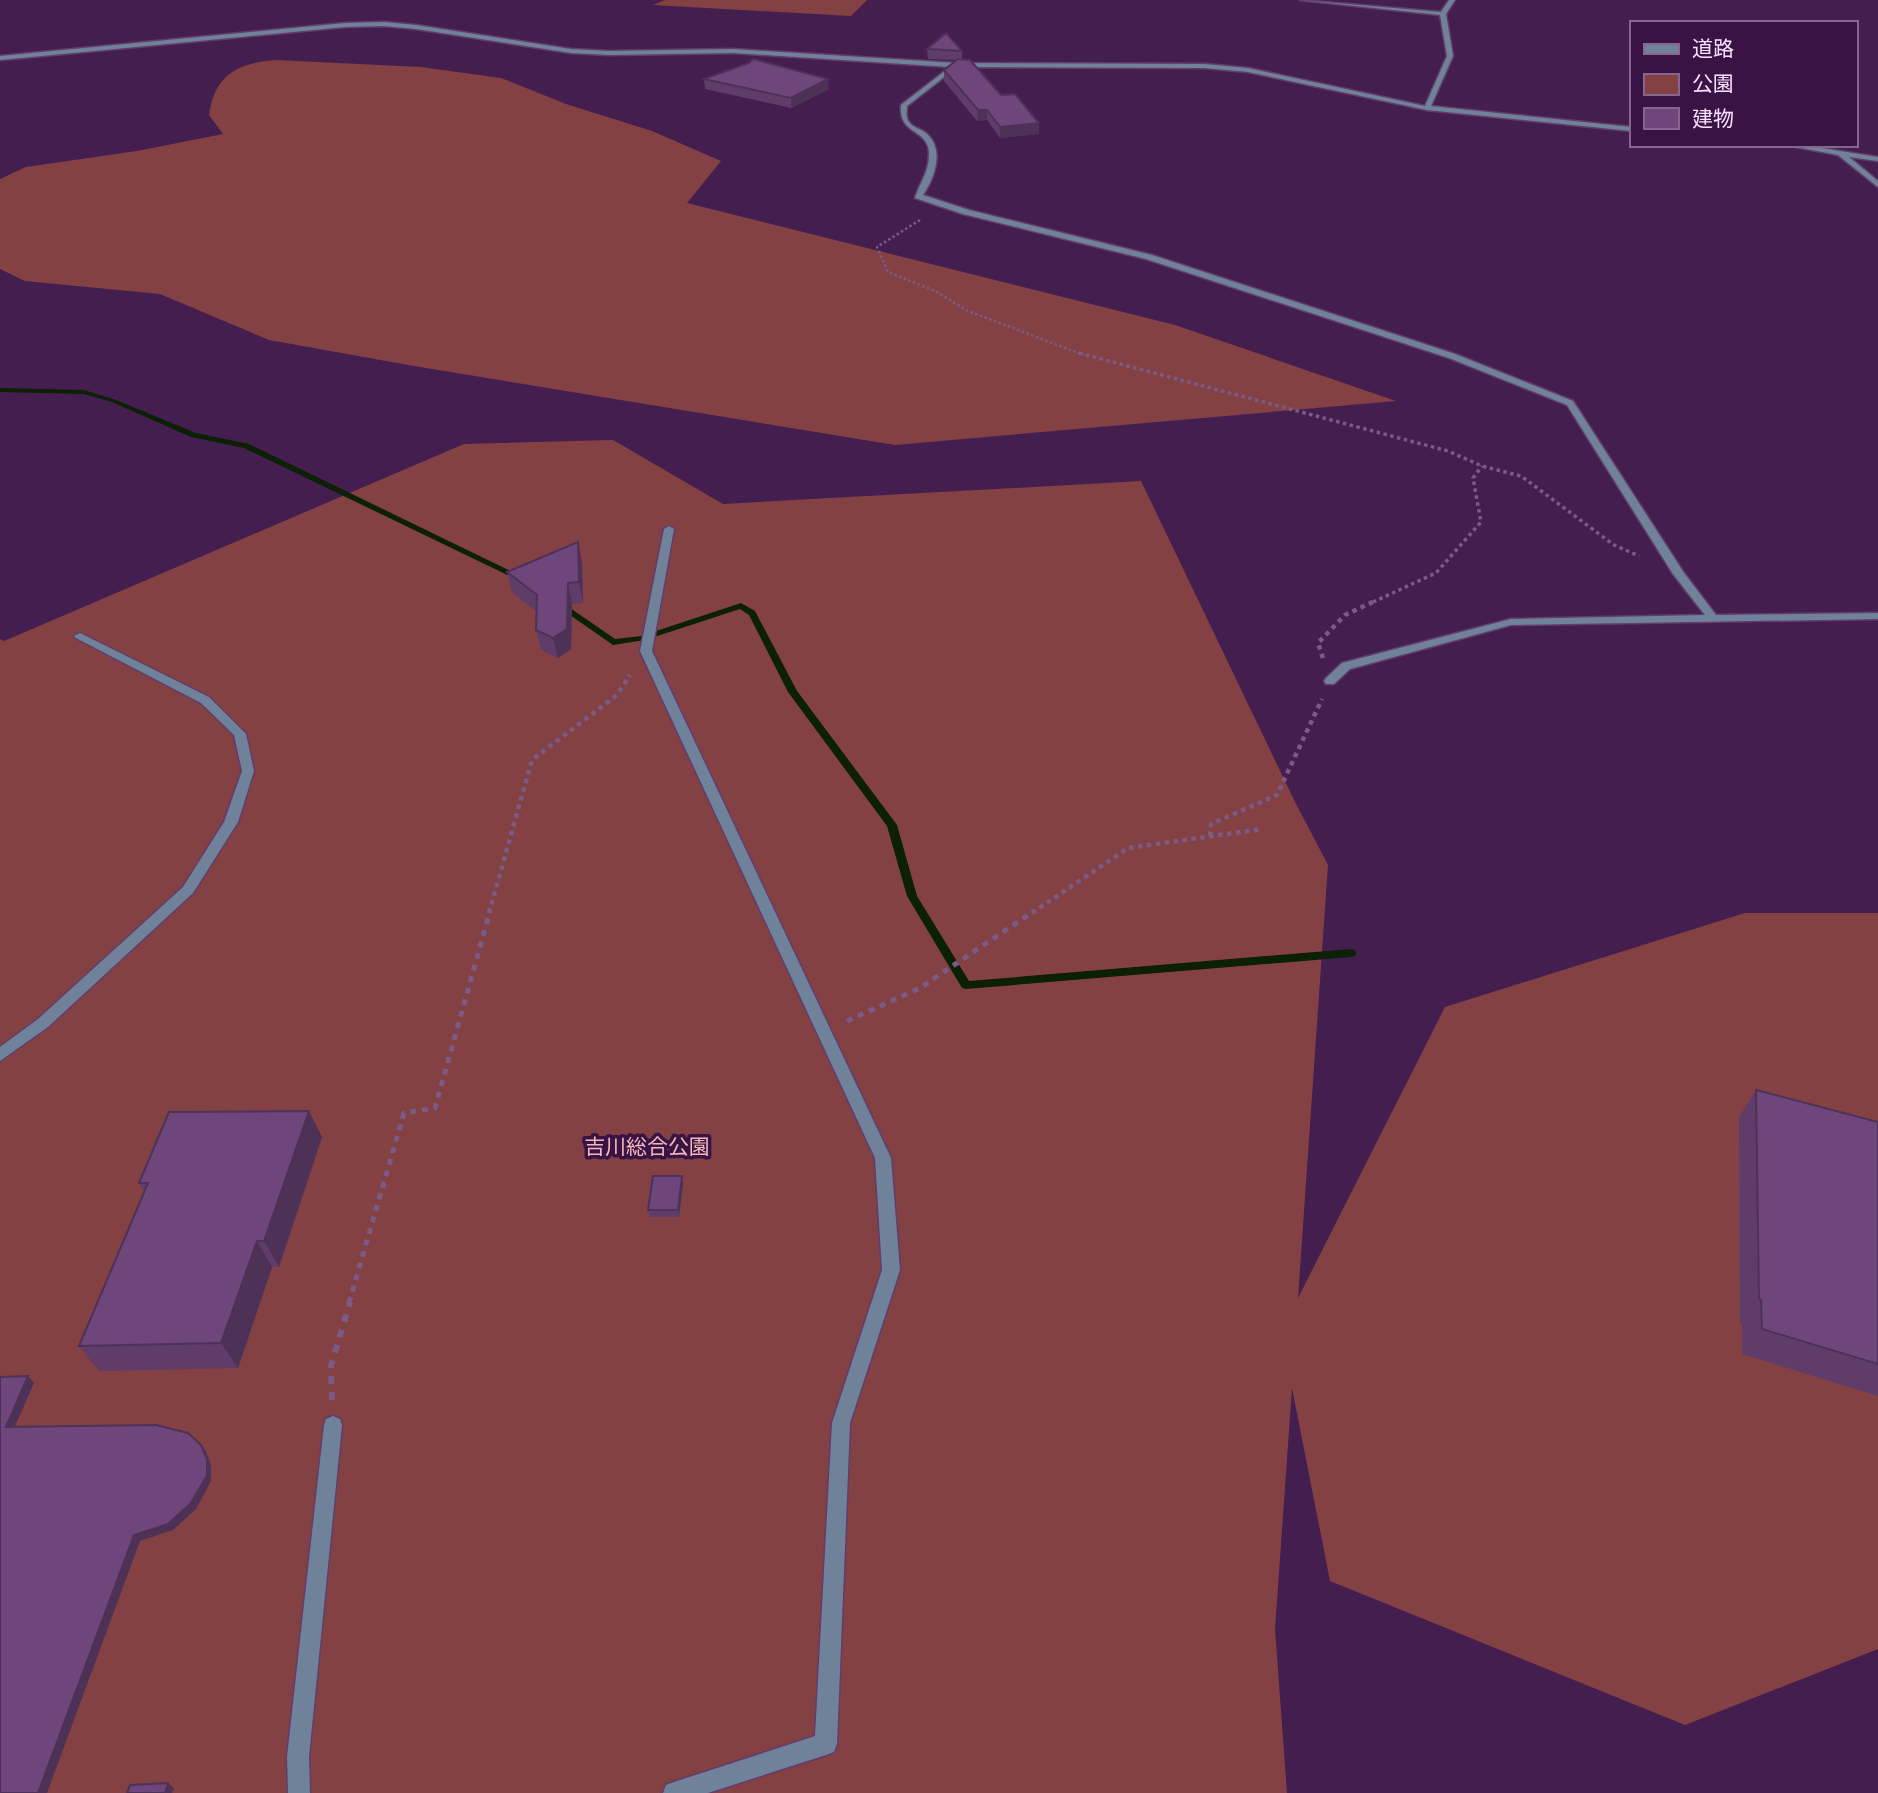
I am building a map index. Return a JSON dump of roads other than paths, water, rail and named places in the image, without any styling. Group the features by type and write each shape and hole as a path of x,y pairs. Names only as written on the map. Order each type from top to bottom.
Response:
{"street":[{"path":"1303,0 1350,2 1443,14"},
{"path":"1427,108 1450,56 1443,14 1452,0"},
{"path":"0,58 345,25 384,24 596,52 733,51 956,65 1165,65 1238,69 1427,108 1630,129"},
{"path":"956,65 904,105 901,116 904,121 931,141 935,150 925,189 918,196 966,212 1162,262 1452,356 1570,403 1679,574 1712,617"},
{"path":"1801,147 1878,159"},
{"path":"1839,153 1878,185"},
{"path":"669,529 646,651 883,1158 891,1270 841,1423 826,1744 674,1793"},
{"path":"1330,681 1346,666 1511,622 1878,616"},
{"path":"0,1055 43,1023 188,890 231,822 248,771 240,734 205,700 80,636"},
{"path":"299,1793 298,1757 333,1425"}],"waterway":[{"path":"0,390 84,392 114,401 194,435 246,446 521,578"},
{"path":"560,604 613,642 642,638 741,606 752,613 793,692 892,825 912,896 966,985 1351,953"}],"park label":[{"name":"吉川総合公園","path":"647,1146"}]}
